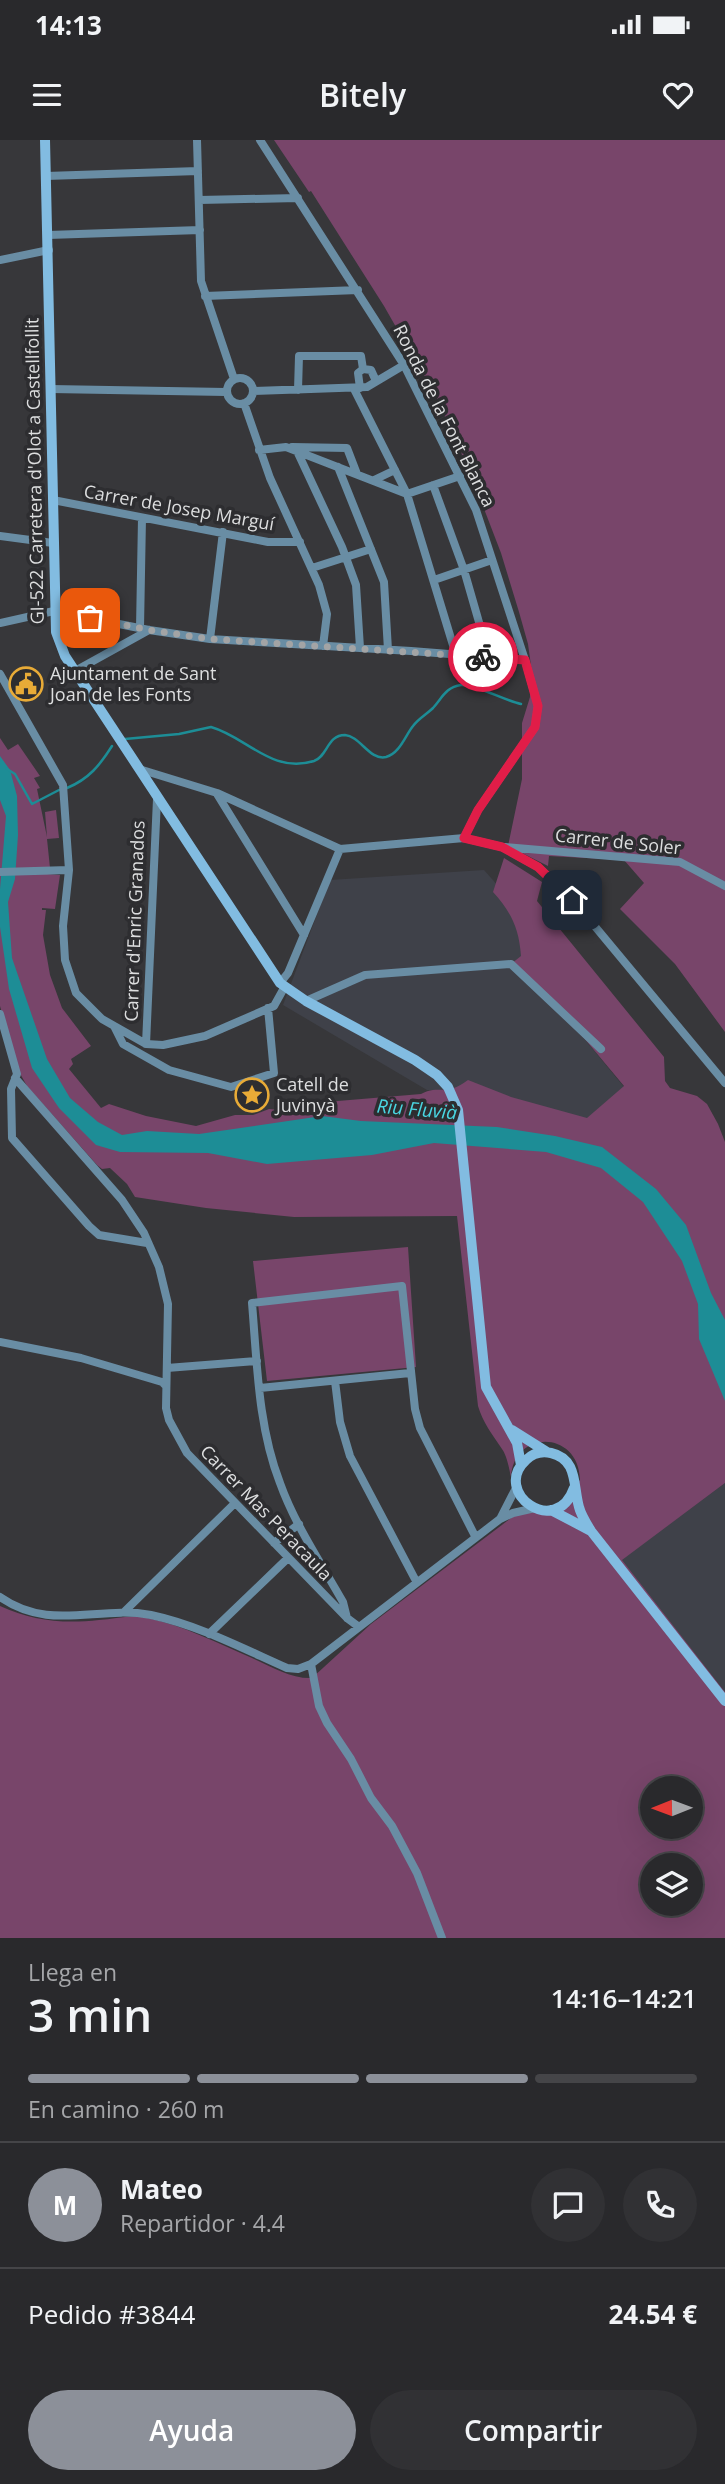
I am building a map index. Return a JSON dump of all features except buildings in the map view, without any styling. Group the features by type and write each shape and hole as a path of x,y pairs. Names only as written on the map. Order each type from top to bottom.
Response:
{"street":[{"name":"GI-522 Carretera d'Olot a Castellfollit","path":"45,140 56,632 65,656 282,985 306,1001 415,1060 444,1082 456,1101 486,1387 517,1443 521,1465"},
{"path":"197,140 201,281 234,379"},
{"name":"Ronda de la Font Blanca","path":"260,140 404,365 476,510 525,660 538,706 535,727 478,810 464,838"},
{"path":"46,176 198,171"},
{"path":"199,200 298,198"},
{"path":"48,235 200,230"},
{"path":"0,260 48,250"},
{"path":"205,296 358,290"},
{"path":"298,390 299,356 361,356 363,369"},
{"path":"253,391 357,388 376,382 404,365"},
{"path":"376,382 371,370 363,369 358,373 357,388 407,494 456,655"},
{"path":"243,377 251,383 253,391 251,399 236,404 229,399 226,391 228,384 234,379 243,377"},
{"path":"51,390 226,391"},
{"path":"244,403 259,450 319,585 327,614 323,646"},
{"path":"286,447 407,494 460,476"},
{"path":"259,450 286,447 347,448 357,474"},
{"path":"297,451 346,556 356,585 360,648"},
{"path":"338,467 384,582 388,650"},
{"path":"374,480 395,470"},
{"path":"433,485 464,570 489,657"},
{"name":"Carrer de Josep Marguí","path":"52,500 268,542 300,542"},
{"path":"142,518 145,629"},
{"path":"210,639 223,532"},
{"path":"0,536 53,543"},
{"path":"312,568 371,549"},
{"path":"433,580 492,560"},
{"path":"0,623 54,611 210,639 525,660"},
{"path":"75,671 145,629"},
{"path":"0,674 63,785 65,960 76,993 102,1019 146,1044 163,1045 205,1036 274,1006 340,849"},
{"path":"139,768 217,793 340,849 464,838 502,847 538,867 572,900 725,1083"},
{"path":"217,793 304,935"},
{"name":"Carrer d'Enric Granados","path":"146,1044 157,799"},
{"name":"Carrer de Soler","path":"502,847 680,862 725,886"},
{"path":"0,872 65,870"},
{"path":"306,1001 365,975 511,964 601,1049"},
{"path":"114,1026 123,1044 169,1070 231,1087 274,1073 268,1008"},
{"path":"0,1014 17,1074 11,1089 12,1138 99,1235 147,1243"},
{"name":"Carrer Mas Peracaula","path":"15,1078 122,1200 144,1233 159,1268 168,1304 166,1408 177,1438 187,1454 347,1618 359,1627"},
{"path":"347,1618 343,1602 299,1524 273,1463 260,1388 252,1303 402,1286 410,1373 420,1428 475,1536"},
{"path":"0,1342 81,1358 162,1382 166,1386"},
{"path":"167,1368 257,1361"},
{"path":"260,1388 410,1373"},
{"path":"335,1381 340,1422 349,1456 416,1581"},
{"name":"GI-522 Carretera d'Olot a Castellfollit","path":"510,1428 547,1452"},
{"path":"535,1508 521,1497 517,1486 516,1479 521,1465 535,1454 547,1452 559,1455 569,1464 574,1475 579,1510 591,1531 725,1701"},
{"path":"500,1519 517,1486"},
{"path":"551,1510 568,1500 574,1488"},
{"path":"125,1611 235,1503"},
{"path":"0,1597 17,1608 36,1615 58,1617 125,1611 155,1616 209,1634 287,1668 298,1669 311,1664 500,1519 535,1508 551,1510 591,1531"},
{"path":"274,1543 299,1524"},
{"path":"209,1634 288,1558"},
{"path":"311,1664 319,1706 327,1723 351,1759 375,1804 392,1826 417,1874 442,1938"}],"shaded area":[{"path":"274,140 725,140 725,1032 675,964 620,909 644,883 624,860 549,856 548,866 508,846 522,779 522,723 530,697 532,673 528,644 501,553 471,475 437,399 384,306 311,191 309,192"},
{"path":"0,738 8,750 18,744 40,776 34,778 40,788 37,789 47,837 45,812 56,810 59,838 47,839 50,868 47,874 60,875 55,909 42,908 46,910 43,935 50,975 62,1008 91,1046 71,1059 73,1064 69,1069 101,1108 109,1104 146,1116 196,1126 235,1115 253,1115 269,1109 301,1112 301,1107 326,1102 421,1094 454,1088 468,1080 511,1097 587,1118 624,1086 563,1013 511,964 521,956 516,929 505,906 493,892 504,858 542,882 537,901 664,1057 665,1081 670,1088 697,1096 707,1104 725,1142 725,1483 622,1560 725,1692 725,1938 0,1938 0,1606 36,1618 61,1621 141,1617 160,1621 289,1674 312,1678 371,1624 527,1506 555,1509 580,1480 577,1464 569,1452 559,1444 546,1442 523,1450 515,1461 511,1477 504,1452 482,1418 478,1406 457,1216 294,1217 135,1197 127,1184 110,1168 102,1169 97,1165 27,1086 18,1070 0,1006"},
{"path":"484,870 507,896 525,941 530,973 629,1093 592,1121 471,1090 427,1090 283,1005 330,880"},
{"path":"408,1247 416,1367 267,1381 253,1261"},
{"path":"725,1483 725,1692 621,1560"}],"water":[{"path":"0,756 10,770 17,796 15,879 8,902 12,958 47,1059 70,1098 98,1122 122,1135 147,1131 199,1134 322,1116 361,1121 497,1127 602,1147 656,1189 686,1225 711,1293 725,1320 725,1401 699,1339 698,1304 682,1261 643,1202 601,1168 546,1152 434,1143 372,1155 267,1164 208,1153 120,1152 96,1145 59,1108 32,1068 9,989 0,927 6,816 0,800"}],"waterway":[{"path":"125,739 179,734 211,727 272,759 299,764 319,758 335,738 345,735 355,739 375,755 386,757 399,748 418,721 456,686 466,685 521,704"},
{"path":"67,788 93,771 112,746"},
{"path":"7,769 15,774 32,804 59,790"}],"way so far":[{"path":"90,618 210,639 483,657"}],"place":[{"name":"Ajuntament de Sant Joan de les Fonts","path":"26,684"},
{"name":"Catell de Juvinyà","path":"252,1095"}],"route":[{"path":"483,657 525,660 538,706 535,727 478,810 464,838 502,847 538,867 572,900"}],"water label":[{"name":"Riu Fluvià","path":"417,1109"}]}
